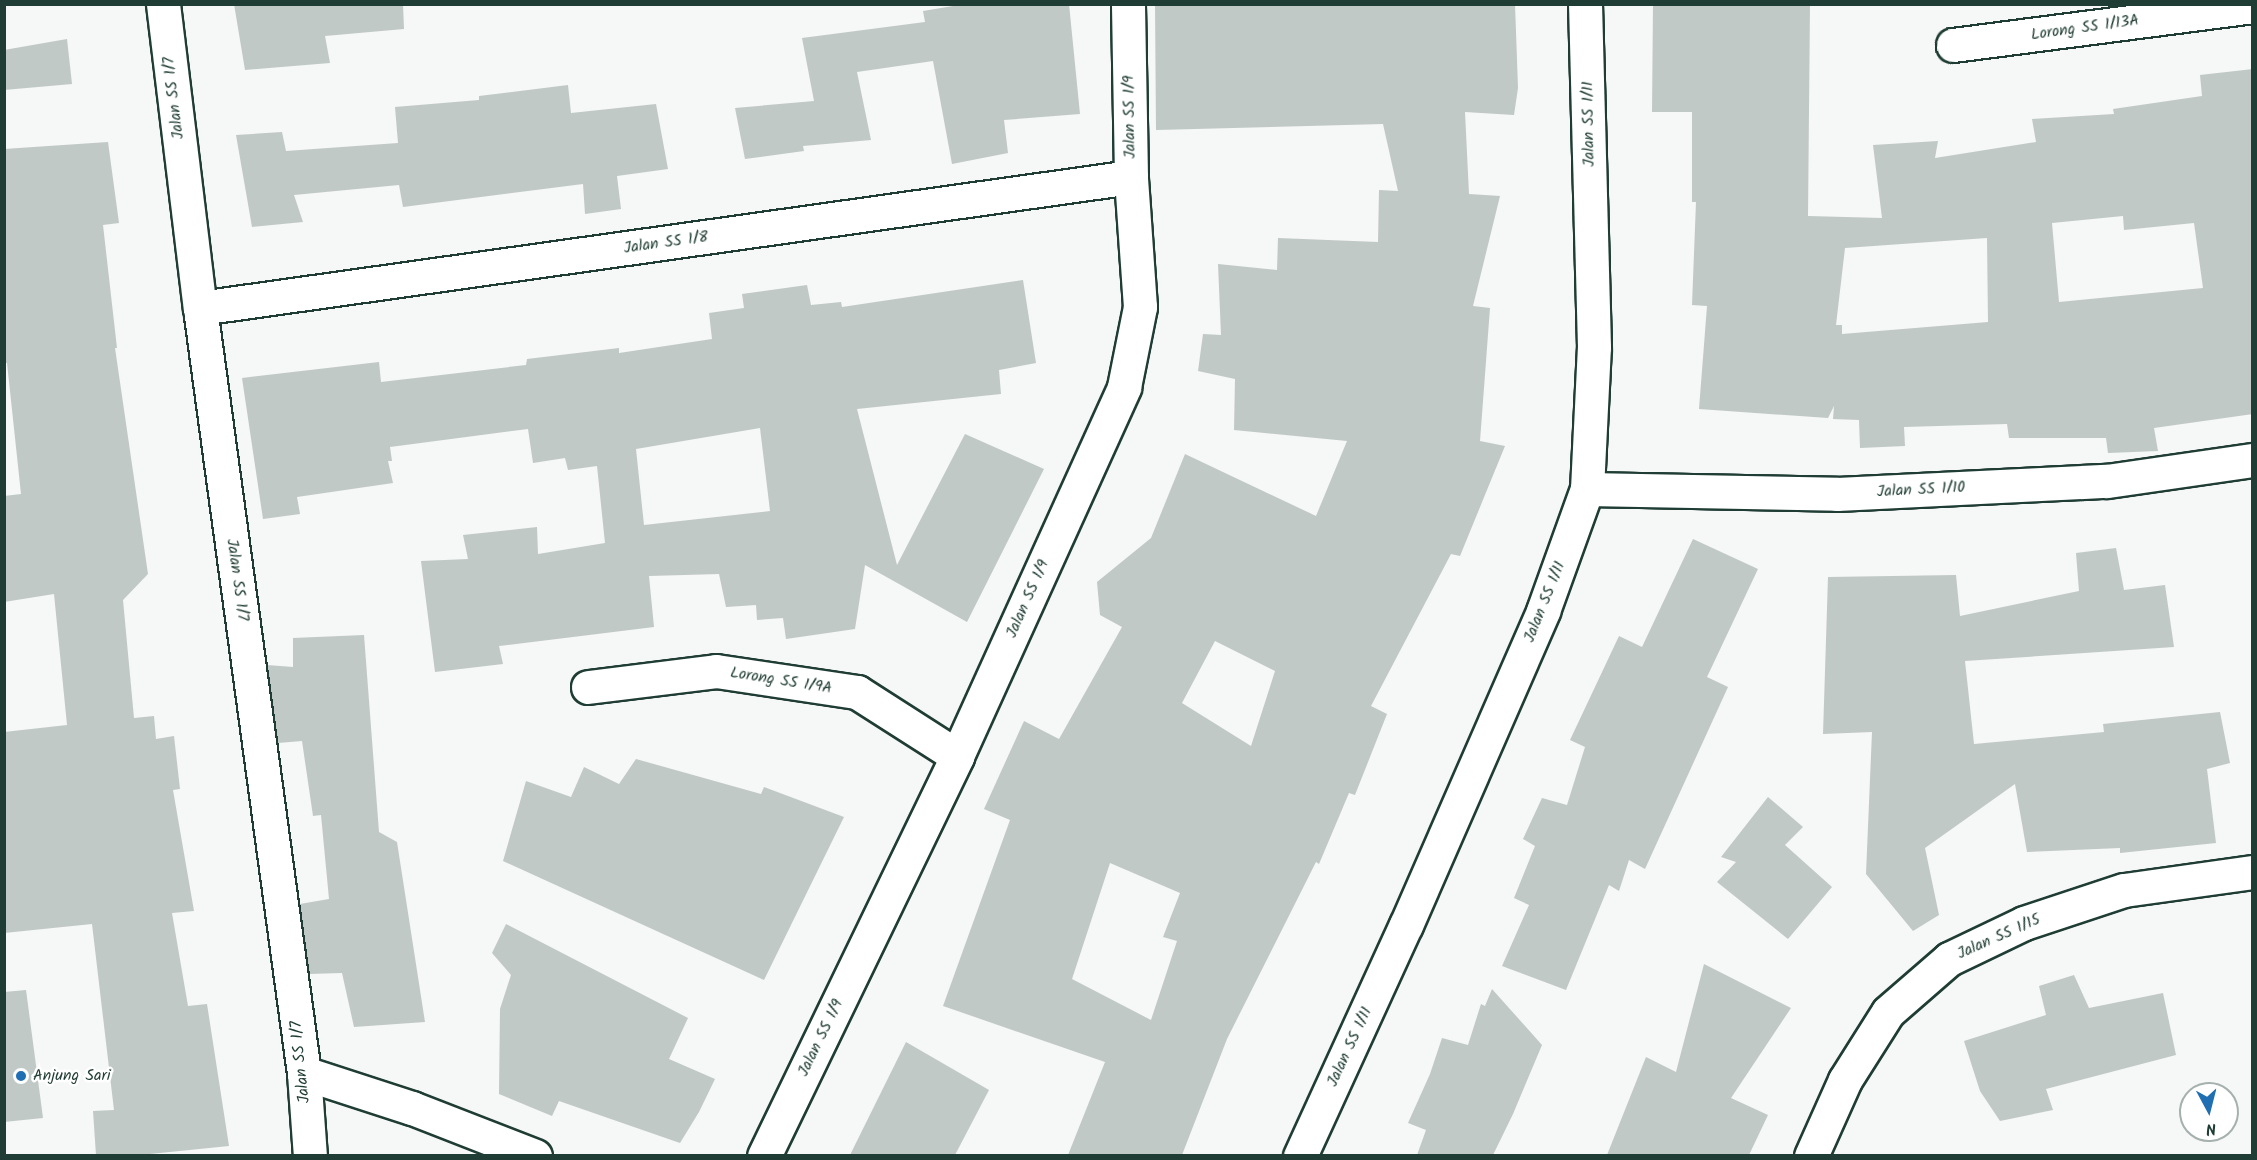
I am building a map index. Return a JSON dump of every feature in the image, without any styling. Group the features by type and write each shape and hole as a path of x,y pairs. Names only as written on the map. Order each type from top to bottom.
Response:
{"street":[{"name":"Jalan SS 1/7","path":"163,4 200,308 304,1073 310,1155"},
{"name":"Jalan SS 1/9","path":"764,1155 957,756 1124,387 1140,307 1131,177 1128,4"},
{"name":"Jalan SS 1/11","path":"1300,1155 1406,925 1543,611 1587,489 1594,347 1586,4"},
{"name":"Lorong SS 1/13A","path":"1953,45 2253,6"},
{"name":"Jalan SS 1/8","path":"200,308 1131,177"},
{"name":"Jalan SS 1/10","path":"1587,489 1837,494 2107,481 2253,460"},
{"name":"Lorong SS 1/9A","path":"588,687 716,671 857,692 957,756"},
{"name":"Jalan SS 1/15","path":"1811,1155 1845,1080 1888,1012 1949,959 2024,923 2124,890 2253,872"},
{"path":"304,1073 412,1108 535,1155"}],"building":[{"path":"234,4 403,4 404,29 325,36 330,63 245,70"},
{"path":"965,4 1069,4 1080,114 1004,120 1008,153 952,164 933,61 857,72 871,140 803,146 804,151 745,159 735,108 814,101 802,38 925,22 923,11"},
{"path":"1155,4 1515,4 1518,88 1514,115 1465,112 1469,194 1500,196 1473,306 1490,308 1480,441 1505,446 1460,556 1451,554 1371,706 1387,714 1355,795 1349,793 1319,864 1316,862 1227,1039 1182,1155 1068,1155 1105,1062 943,1006 1010,820 984,809 1024,721 1059,739 1122,627 1100,615 1097,582 1151,538 1185,454 1316,516 1347,441 1234,430 1235,379 1198,371 1203,334 1221,335 1218,264 1277,270 1278,238 1378,242 1379,190 1398,191 1383,124 1156,130","holes":["1215,641 1275,671 1251,746 1182,703","1110,863 1180,893 1163,937 1177,941 1151,1020 1072,979"]},
{"path":"1653,4 1810,4 1808,216 1882,218 1873,145 1938,141 1935,158 2036,142 2032,119 2114,114 2113,109 2202,96 2200,75 2253,69 2253,414 2154,428 2158,451 2108,453 2106,438 2009,438 2007,424 1904,427 1905,446 1860,448 1859,420 1833,419 1834,406 1828,418 1699,409 1707,306 1692,305 1696,202 1692,202 1692,112 1652,112","holes":["2123,216 2124,230 2194,223 2203,288 2059,302 2052,223","1987,238 1988,322 1842,334 1842,325 1836,325 1845,248"]},
{"path":"67,39 72,84 4,90 4,50"},
{"path":"568,85 571,113 656,104 668,169 617,176 621,209 585,214 583,184 403,207 399,185 294,195 303,222 252,227 236,135 282,132 286,151 398,143 395,107 479,100 479,96"},
{"path":"108,142 119,223 103,225 117,348 115,348 148,574 123,600 134,718 154,716 156,739 174,736 180,789 173,790 194,911 172,913 188,1006 207,1004 229,1146 140,1155 96,1155 93,1111 114,1110 92,924 4,933 4,732 67,725 54,594 4,602 4,496 21,494 7,363 4,363 4,149"},
{"path":"1023,280 1036,363 999,370 1001,394 857,409 897,565 965,434 1044,469 967,622 865,565 855,629 786,639 783,618 757,620 756,605 726,607 719,574 649,576 654,627 499,646 503,664 435,672 421,561 468,559 463,535 537,527 538,554 605,543 597,466 568,470 565,458 533,463 528,429 390,447 392,461 388,461 393,483 297,497 300,514 263,519 242,378 379,362 381,382 526,365 527,359 619,348 619,353 712,339 709,313 744,308 742,294 807,285 811,305 841,302 842,307","holes":["760,428 770,511 644,525 636,449"]},
{"path":"1693,539 1758,569 1707,677 1728,687 1645,869 1629,860 1619,891 1609,885 1566,990 1502,966 1529,905 1514,898 1535,846 1523,839 1542,798 1567,805 1585,747 1570,740 1619,636 1642,647"},
{"path":"2116,548 2124,590 2165,585 2174,647 1965,661 1974,744 2104,732 2103,724 2220,712 2230,763 2207,769 2216,843 2120,853 2120,848 2027,852 2015,784 1925,848 1939,915 1913,931 1866,874 1872,732 1823,734 1828,577 1956,575 1960,616 2079,591 2076,553"},
{"path":"364,635 379,832 397,842 425,1022 354,1027 342,973 309,974 300,904 329,899 321,815 313,816 302,741 278,743 267,665 293,667 293,638"},
{"path":"636,759 761,794 764,787 844,817 764,980 503,861 526,781 571,797 584,767 619,784"},
{"path":"1768,797 1803,827 1785,845 1832,887 1788,939 1717,882 1736,862 1721,857"},
{"path":"506,924 688,1018 669,1059 715,1079 680,1143 559,1101 552,1116 499,1094 500,1009 511,975 492,953"},
{"path":"1704,964 1791,1008 1731,1098 1768,1115 1749,1155 1607,1155 1646,1057 1676,1072"},
{"path":"2074,975 2089,1008 2163,993 2176,1055 2046,1089 2053,1110 2000,1121 1980,1091 1964,1041 2046,1015 2039,986"},
{"path":"1492,989 1542,1045 1513,1114 1493,1155 1417,1155 1426,1130 1408,1123 1430,1074 1442,1038 1468,1045 1481,1004 1485,1006"},
{"name":"Anjung Sari","path":"26,990 43,1118 4,1122 4,992"},
{"path":"906,1042 989,1090 955,1155 850,1155"}],"place":[{"name":"Anjung Sari","path":"21,1076"}]}
